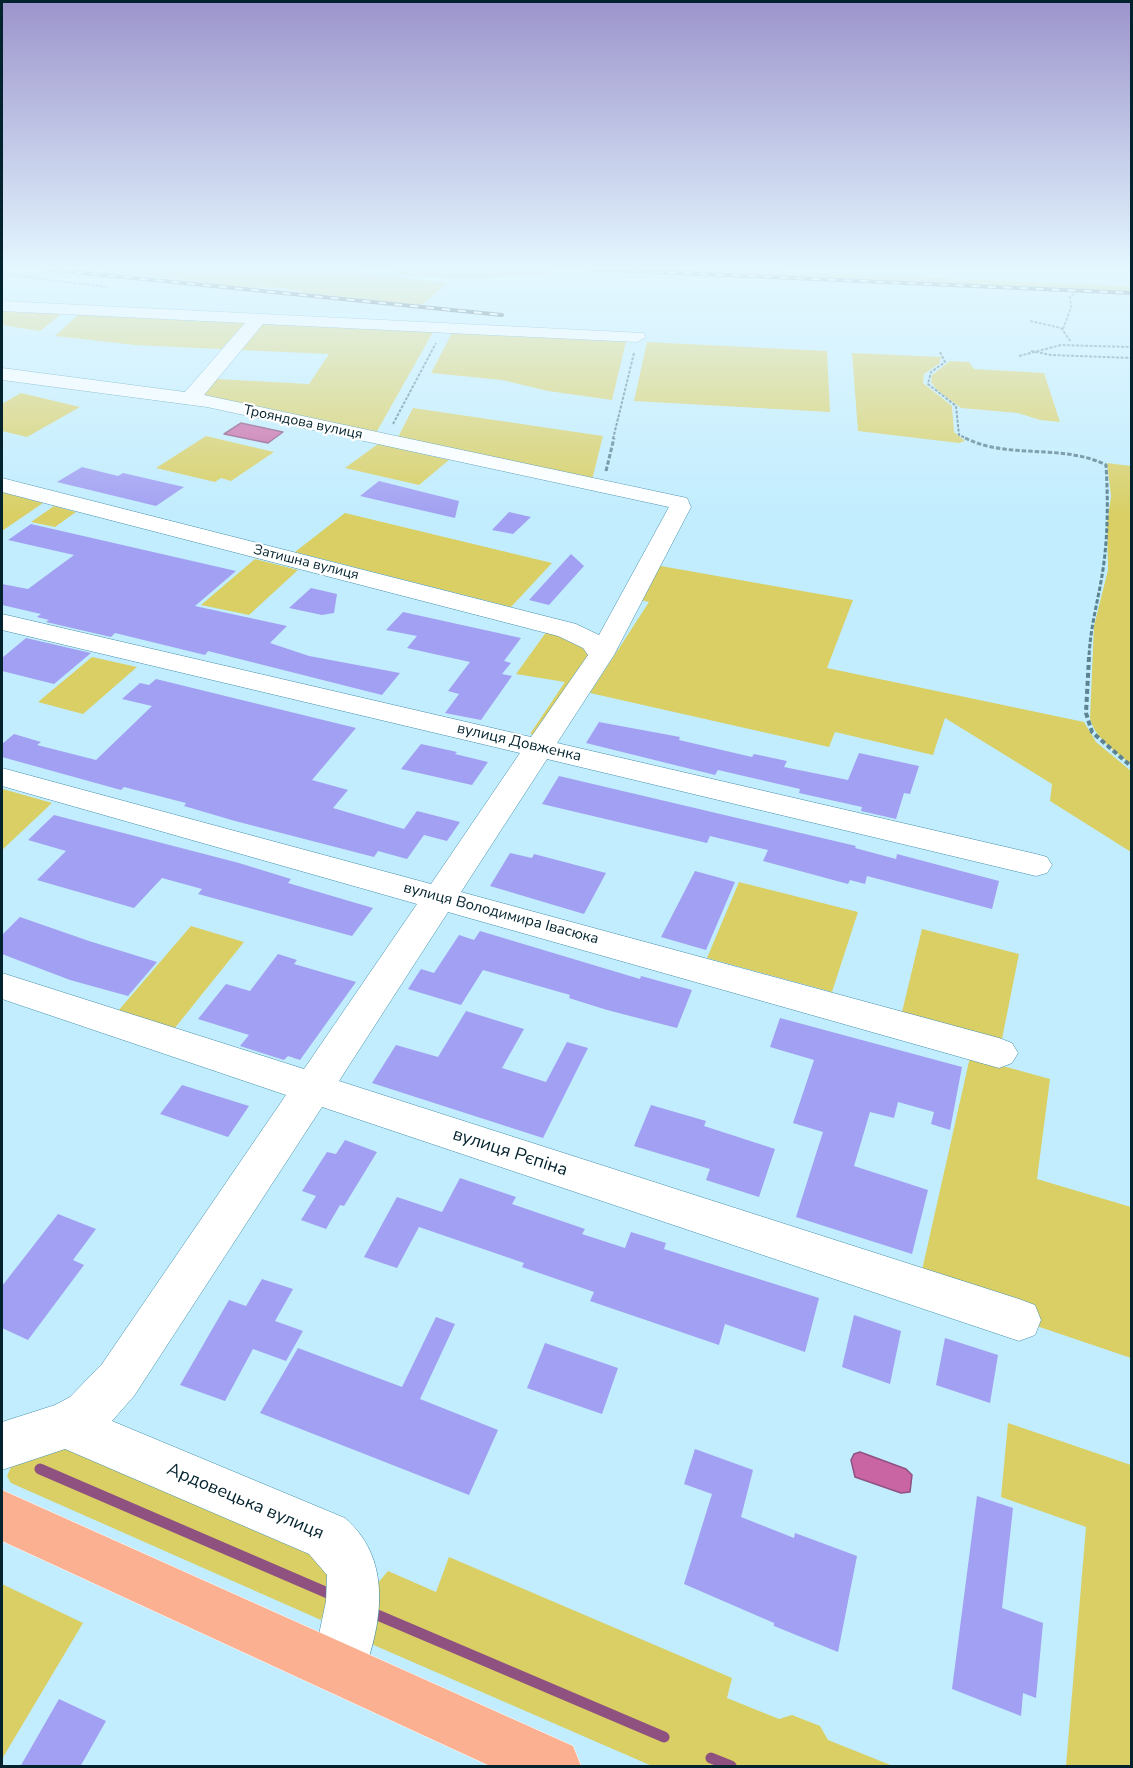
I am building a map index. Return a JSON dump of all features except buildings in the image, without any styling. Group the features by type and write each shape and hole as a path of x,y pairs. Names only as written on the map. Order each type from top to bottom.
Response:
{"highway":[{"path":"2,1515 553,1767"}],"street":[{"path":"191,398 230,352"},
{"name":"Трояндова вулиця","path":"2,374 191,398 679,503 680,507 601,655"},
{"name":"Затишна вулиця","path":"2,485 567,630 592,642 601,655"},
{"name":"вулиця Довженка","path":"2,622 1036,865"},
{"path":"2,1446 65,1425 87,1413 118,1380 601,655"},
{"name":"вулиця Володимира Івасюка","path":"2,777 999,1053"},
{"name":"вулиця Рєпіна","path":"2,986 1018,1320"},
{"name":"Ардовецька вулиця","path":"65,1425 327,1536 341,1548 351,1562 355,1579 339,1668"}],"path":[{"path":"384,440 431,352"},
{"path":"602,488 634,352"},
{"path":"940,352 945,362 931,372 928,384 956,406 959,435 985,445 1081,457 1106,465 1108,495 1104,562 1090,633 1086,713 1092,732 1131,767"},
{"path":"1019,356 1030,352"},
{"path":"1034,352 1051,355 1131,358"}],"shaded area":[{"path":"274,352 422,352 376,433 201,397 217,379 309,384 329,354"},
{"path":"442,352 624,352 612,400 548,391 502,380 431,373"},
{"path":"645,352 827,352 830,412 634,401"},
{"path":"852,353 941,357 939,364 924,374 923,383 952,406 954,432 965,441 959,443 858,431"},
{"path":"950,361 969,362 974,369 1044,373 1060,422 1040,420 1018,413 961,408 937,390 931,382 932,375"},
{"path":"21,393 80,407 27,437 2,431 2,404"},
{"path":"413,408 603,436 592,480 397,439"},
{"path":"241,423 283,432 268,443 224,434"},
{"path":"206,436 274,452 231,481 221,478 215,482 156,468"},
{"path":"378,444 449,460 419,485 345,468"},
{"path":"1107,463 1131,466 1131,764 1101,739 1090,718 1094,626 1108,570 1107,524 1111,496"},
{"path":"2,492 43,503 2,531"},
{"path":"54,506 76,512 55,527 31,522"},
{"path":"345,513 552,563 511,607 295,552"},
{"path":"255,559 298,570 249,615 201,605"},
{"path":"655,565 853,600 827,668 1084,722 1096,742 1131,771 1131,852 1050,801 1052,784 945,718 933,755 835,732 829,747 590,693 649,602 637,599"},
{"path":"547,631 578,640 591,656 540,736 530,734 565,682 516,674"},
{"path":"92,657 137,667 83,714 38,702"},
{"path":"3,789 52,803 2,850 2,791"},
{"path":"739,882 858,912 832,992 707,958"},
{"path":"191,926 244,942 174,1029 118,1011"},
{"path":"922,929 1019,954 1002,1039 902,1012"},
{"path":"970,1057 1050,1079 1037,1179 1131,1207 1131,1358 1019,1320 920,1279"},
{"path":"1008,1423 1131,1465 1131,1766 1066,1766 1086,1527 1001,1497"},
{"path":"62,1447 312,1552 325,1561 330,1594 321,1620 11,1483 7,1476 11,1467"},
{"path":"860,1452 906,1469 912,1475 910,1492 901,1493 855,1477 851,1460 854,1454"},
{"path":"449,1557 732,1678 727,1698 779,1719 792,1715 820,1726 828,1740 893,1766 652,1766 369,1643 377,1584 388,1571 436,1592"},
{"path":"2,1584 83,1623 2,1759"}],"waterway":[{"path":"40,1469 330,1594"},
{"path":"368,1611 664,1737"},
{"path":"711,1758 731,1766"}]}
